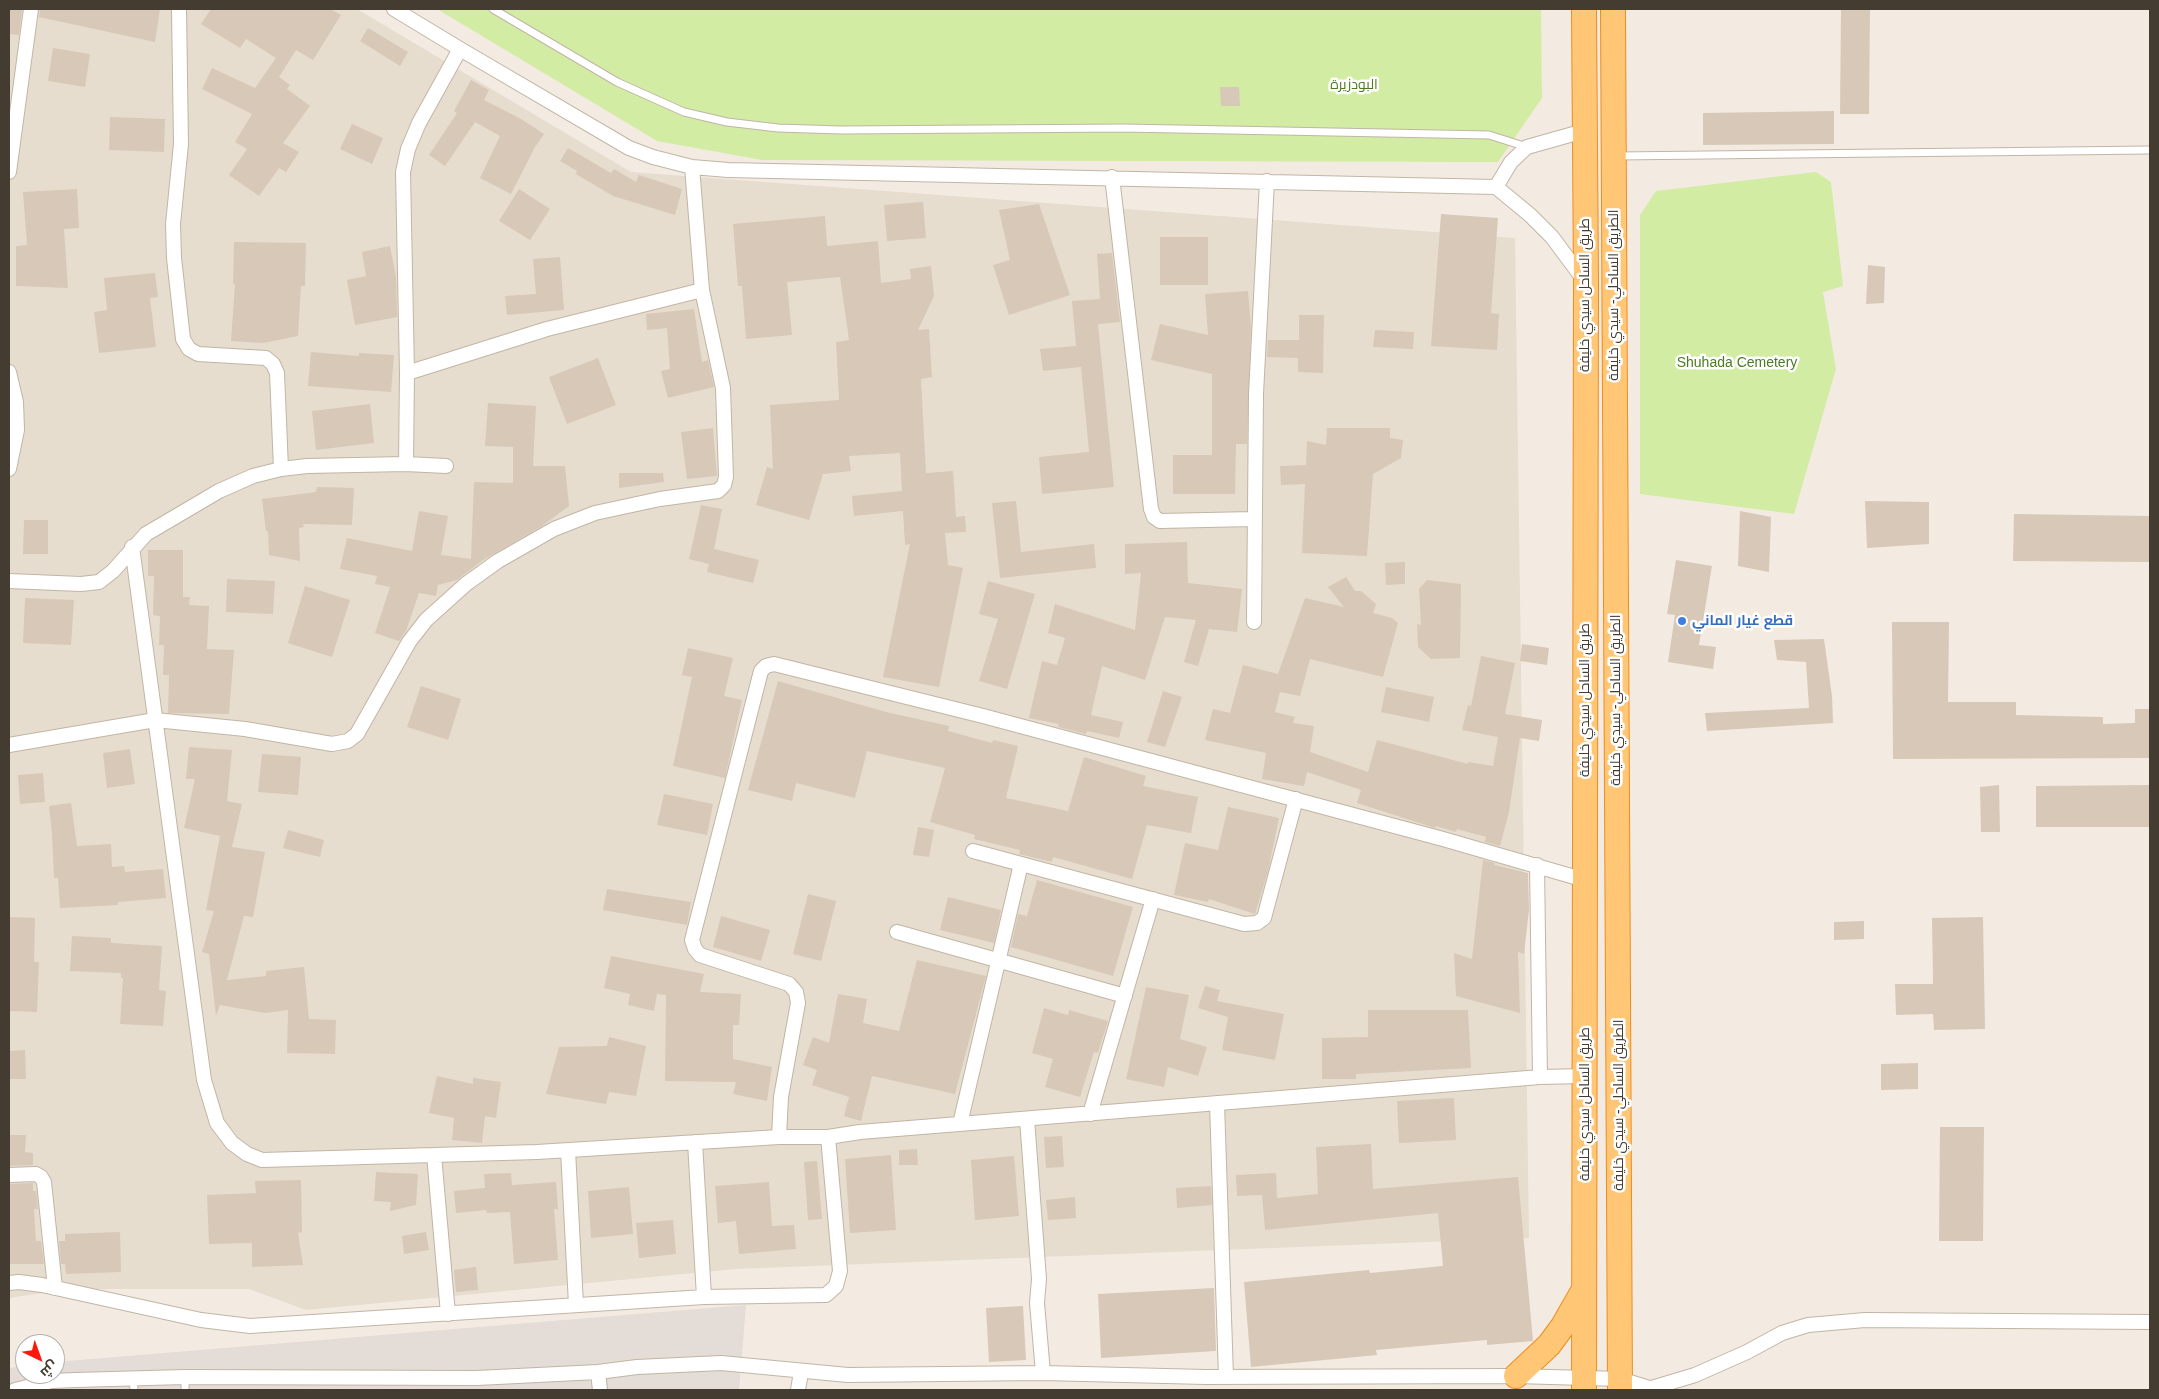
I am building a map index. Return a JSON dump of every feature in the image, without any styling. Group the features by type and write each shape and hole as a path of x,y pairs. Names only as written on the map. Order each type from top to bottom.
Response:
{"highway":[{"name":"طريق الساحل سيدي خليفة","path":"1584,9 1586,282 1584,1384"},
{"name":"الطريق الساحلي- سيدي خليفة","path":"1613,9 1620,1385"},
{"path":"1516,1376 1549,1344 1575,1308 1585,1287"}],"street":[{"path":"9,172 30,9"},
{"path":"179,9 181,144 173,224 174,258 183,339 189,348 198,354 266,358 273,364 277,373 281,469"},
{"path":"394,9 629,148 652,157 692,166 728,170 1496,187 1530,215 1552,237 1586,282"},
{"path":"406,464 407,373 403,172 408,149 419,123 460,49"},
{"path":"1496,187 1511,162 1527,147 1584,131"},
{"path":"9,746 155,720 245,729 332,744 348,741 358,734 409,642 426,620 466,584 498,560 554,529 594,513 718,491 724,485 726,477 723,388 702,290 692,166"},
{"path":"1112,177 1151,509 1154,516 1160,521 1254,519"},
{"path":"1254,622 1256,394 1267,181"},
{"path":"407,373 547,329 702,290"},
{"path":"9,372 16,402 17,430 9,469"},
{"path":"9,582 81,584 99,582 113,571 132,547 146,534 165,521 219,491 253,476 281,469 307,466 406,464 446,466"},
{"path":"132,547 204,1080 217,1123 232,1143 247,1154 262,1160 568,1150 779,1137 828,1137 860,1132 1217,1103 1540,1077 1584,1076"},
{"path":"779,1137 781,1097 798,1003 796,992 789,984 700,954 695,949 692,940 761,671 766,666 774,664 982,716 1296,799 1585,880"},
{"path":"973,851 1244,924 1257,924 1264,918 1296,799"},
{"path":"960,1124 1021,864"},
{"path":"1537,865 1540,1077"},
{"path":"1090,1114 1153,899"},
{"path":"897,932 1125,996"},
{"path":"1217,1103 1226,1377"},
{"path":"1027,1119 1039,1279 1037,1303 1043,1373"},
{"path":"9,1284 19,1282 55,1288 201,1320 250,1326 704,1297 826,1295 836,1286 840,1271 828,1137"},
{"path":"695,1142 704,1297"},
{"path":"568,1150 576,1305"},
{"path":"434,1155 448,1314"},
{"path":"9,1175 36,1174 44,1182 55,1288"},
{"path":"15,1390 52,1381 134,1385 478,1378 721,1363 848,1375 1043,1373 1226,1377 1516,1376 1647,1389 1695,1376 1747,1352 1782,1333 1808,1325 1865,1320 2150,1322"},
{"path":"598,1372 600,1390"},
{"path":"798,1390 801,1372"}],"lane":[{"path":"493,9 617,82 684,112 727,122 778,128 841,130 1124,128 1489,135 1527,147"},
{"path":"1613,156 2150,150"}],"shaded area":[{"path":"9,9 357,9 631,172 1515,238 1529,1238 736,1269 306,1310 249,1289 68,1289 9,1298"},
{"path":"746,1305 739,1390 9,1390 9,1368 15,1367 15,1384 65,1384 65,1361"}],"green space":[{"name":"البودزيرة","path":"437,9 1541,9 1542,98 1498,162 762,160 657,141"},
{"name":"Shuhada Cemetery","path":"1816,172 1831,182 1843,286 1823,292 1836,369 1794,514 1640,494 1640,215 1656,191"}],"building":[{"path":"9,9 22,9 19,35 9,34"},
{"path":"40,9 160,9 155,42 39,17"},
{"path":"211,9 330,9 341,15 313,60 296,50 279,77 290,85 287,89 310,106 283,143 299,152 286,172 279,168 259,196 229,175 247,149 235,142 252,114 202,89 212,68 255,88 276,58 246,39 240,48 201,24"},
{"path":"1841,9 1870,9 1869,114 1840,114"},
{"path":"368,28 408,52 400,66 360,41"},
{"path":"53,48 90,54 85,87 48,81"},
{"path":"471,80 489,90 484,100 521,119 544,134 535,147 511,194 480,178 500,136 475,122 445,166 429,155 457,113 454,111"},
{"path":"1220,87 1239,87 1240,106 1221,106"},
{"path":"1834,111 1834,144 1703,145 1703,113"},
{"path":"110,117 165,119 164,152 109,150"},
{"path":"352,124 383,138 372,164 340,149"},
{"path":"568,148 611,173 614,169 636,182 639,175 682,189 675,215 613,196 576,174 577,171 560,161"},
{"path":"77,189 79,228 64,229 68,288 16,286 16,246 27,245 23,192"},
{"path":"519,189 550,209 530,240 499,221"},
{"path":"923,202 926,238 887,241 884,205"},
{"path":"1039,204 1070,295 1009,315 993,265 1010,260 999,210"},
{"path":"1441,214 1498,218 1491,313 1499,314 1497,350 1431,346"},
{"path":"825,216 827,246 878,241 881,283 911,279 910,269 931,266 934,296 918,330 929,329 932,377 921,379 926,473 953,471 956,517 965,516 966,532 945,533 948,565 963,568 939,687 883,677 910,544 905,545 903,511 854,516 852,496 902,491 900,453 849,456 851,471 823,474 809,520 756,505 767,467 773,469 770,405 839,400 836,342 849,340 840,277 787,282 792,335 746,339 742,286 738,286 733,224"},
{"path":"1160,237 1208,237 1208,285 1160,285"},
{"path":"234,242 306,243 305,286 301,286 298,336 263,343 231,341 235,284 233,284"},
{"path":"390,246 396,277 397,317 355,325 347,280 366,276 362,252"},
{"path":"1112,253 1120,322 1098,324 1114,487 1042,494 1039,457 1089,452 1081,367 1043,371 1040,349 1076,346 1072,301 1100,299 1097,254"},
{"path":"560,257 564,310 507,315 505,296 536,294 533,259"},
{"path":"1868,265 1885,267 1884,303 1866,304"},
{"path":"155,273 158,297 150,298 156,347 99,353 94,312 107,310 104,278"},
{"path":"1248,291 1251,327 1247,444 1236,444 1235,494 1173,494 1173,455 1212,455 1212,374 1151,360 1160,324 1208,335 1205,294"},
{"path":"694,309 702,362 708,360 714,387 668,398 661,371 670,369 667,328 647,330 646,314"},
{"path":"1299,315 1324,315 1323,373 1298,372 1298,358 1267,357 1268,340 1299,340"},
{"path":"1375,330 1414,332 1413,349 1373,347"},
{"path":"311,352 359,356 359,353 394,355 391,392 308,386"},
{"path":"598,358 616,405 567,424 549,377"},
{"path":"488,403 536,406 533,466 565,466 569,506 542,526 483,560 457,580 438,585 436,596 419,593 406,631 399,641 375,633 390,587 375,584 377,576 340,569 347,538 412,551 419,511 448,516 441,555 471,559 474,482 513,483 513,447 485,446"},
{"path":"370,404 374,443 316,450 312,411"},
{"path":"713,428 717,476 687,479 681,432"},
{"path":"1327,428 1390,428 1390,438 1403,440 1401,458 1373,474 1367,556 1302,553 1305,484 1281,485 1280,466 1306,465 1307,441 1326,445"},
{"path":"619,473 663,473 664,482 619,488"},
{"path":"317,487 354,488 352,525 303,524 304,527 299,528 300,561 269,555 268,531 266,531 262,499 316,492"},
{"path":"1016,501 1021,552 1094,544 1096,568 1000,578 992,503"},
{"path":"1865,501 1929,502 1929,544 1867,548"},
{"path":"701,505 722,509 714,549 759,560 753,583 707,572 709,564 689,559"},
{"path":"1740,511 1771,517 1769,572 1738,566"},
{"path":"2014,514 2150,516 2150,562 2013,561"},
{"path":"24,520 48,520 48,554 23,554"},
{"path":"1187,542 1188,583 1242,589 1237,632 1209,629 1198,666 1184,662 1196,620 1165,617 1145,680 1102,666 1091,715 1123,722 1119,738 1087,731 1086,734 1058,727 1059,724 1029,718 1042,661 1057,665 1065,638 1048,633 1055,604 1135,630 1141,573 1125,574 1125,544"},
{"path":"148,550 183,550 183,597 190,597 189,605 209,606 207,649 234,650 229,714 168,713 169,675 163,675 164,645 159,645 160,616 153,615 154,576 148,576"},
{"path":"1676,560 1712,566 1699,645 1716,647 1713,669 1668,662 1675,615 1667,614"},
{"path":"1405,562 1405,584 1386,585 1385,563"},
{"path":"1346,577 1355,591 1361,591 1376,604 1373,613 1392,618 1398,623 1383,677 1310,659 1300,696 1280,692 1275,712 1295,717 1293,723 1314,726 1310,752 1368,772 1377,740 1468,764 1468,762 1493,766 1498,737 1462,730 1468,705 1471,706 1481,656 1515,663 1505,714 1542,720 1539,741 1520,738 1509,812 1500,846 1485,842 1486,837 1457,829 1456,832 1436,826 1435,828 1357,803 1361,790 1307,772 1304,786 1262,779 1266,753 1205,740 1213,709 1230,713 1243,665 1278,674 1305,598 1344,607 1328,587"},
{"path":"227,579 275,581 273,614 226,612"},
{"path":"1427,580 1461,584 1460,658 1431,659 1418,647 1417,624 1421,625 1419,589"},
{"path":"988,581 1035,594 1007,689 979,681 998,619 979,614"},
{"path":"305,586 350,600 332,657 288,643"},
{"path":"25,598 74,600 71,645 23,643"},
{"path":"1892,622 1949,622 1948,702 2016,702 2016,715 2103,717 2103,724 2135,723 2135,709 2149,709 2150,758 1893,759"},
{"path":"1824,639 1832,696 1833,723 1707,731 1705,713 1809,708 1806,662 1777,660 1774,640"},
{"path":"1522,644 1549,648 1547,665 1520,661"},
{"path":"688,648 733,658 724,696 742,700 725,778 673,766 692,677 682,675"},
{"path":"778,681 886,712 949,726 948,731 992,743 993,740 1018,746 1006,798 1068,811 1084,757 1146,776 1143,786 1198,797 1191,833 1147,825 1132,879 1053,857 1052,862 1019,854 1020,850 974,839 975,835 930,822 945,768 867,751 855,798 796,783 792,801 748,790"},
{"path":"421,686 461,699 448,740 407,727"},
{"path":"1386,687 1434,697 1429,722 1381,712"},
{"path":"1163,691 1182,697 1165,747 1147,742"},
{"path":"189,747 232,750 227,801 242,804 232,847 265,852 253,917 244,916 227,980 266,976 266,971 304,967 309,1019 336,1020 335,1054 287,1053 288,1010 265,1013 220,1005 216,1016 209,954 202,952 214,911 206,910 220,836 184,828 195,779 186,779"},
{"path":"130,749 135,784 107,788 103,753"},
{"path":"262,754 301,757 298,795 258,792"},
{"path":"43,773 45,802 20,804 18,775"},
{"path":"1999,785 2000,832 1981,832 1980,787"},
{"path":"2150,785 2150,827 2036,827 2036,786"},
{"path":"664,794 713,804 707,835 657,825"},
{"path":"71,803 77,846 111,844 112,867 124,866 125,872 163,869 166,898 118,902 118,905 60,908 58,878 54,878 49,806"},
{"path":"1228,807 1279,818 1268,871 1255,914 1209,899 1208,902 1174,895 1185,843 1218,850"},
{"path":"918,827 934,830 929,857 913,855"},
{"path":"288,830 324,840 320,857 283,848"},
{"path":"1483,860 1495,863 1494,865 1528,873 1529,910 1524,954 1518,952 1520,1013 1456,996 1454,953 1472,959"},
{"path":"1037,880 1133,907 1113,976 1011,947 1018,914 1027,916"},
{"path":"607,889 691,902 687,925 603,910"},
{"path":"808,894 836,901 821,961 793,954"},
{"path":"948,897 1001,910 994,943 940,930"},
{"path":"721,916 770,930 761,961 713,947"},
{"path":"9,917 35,918 34,962 39,962 37,1012 9,1011"},
{"path":"1983,917 1985,1029 1934,1030 1933,1014 1896,1015 1895,984 1933,984 1932,918"},
{"path":"1864,921 1864,939 1834,940 1834,922"},
{"path":"72,936 111,938 111,943 162,946 159,990 166,991 163,1026 120,1024 123,978 121,978 121,973 70,971"},
{"path":"611,956 704,974 700,992 741,994 739,1025 733,1025 733,1059 772,1067 767,1101 733,1094 736,1082 665,1081 666,995 657,994 654,1011 628,1005 630,994 604,988"},
{"path":"917,960 986,976 955,1094 872,1076 861,1121 844,1116 849,1097 812,1085 817,1070 803,1065 813,1037 829,1043 838,994 867,999 863,1023 899,1031"},
{"path":"1205,986 1220,990 1217,1001 1284,1014 1275,1060 1222,1050 1228,1017 1198,1008"},
{"path":"1146,987 1189,995 1180,1039 1207,1047 1198,1076 1168,1067 1164,1087 1126,1079"},
{"path":"1044,1008 1068,1015 1069,1010 1108,1021 1098,1053 1094,1052 1080,1097 1045,1087 1053,1059 1032,1053"},
{"path":"1368,1010 1468,1010 1471,1068 1356,1074 1356,1079 1322,1079 1322,1038 1368,1037"},
{"path":"609,1037 646,1046 636,1096 609,1092 606,1104 546,1094 559,1047 607,1046"},
{"path":"25,1050 26,1079 9,1079 9,1051"},
{"path":"1918,1063 1918,1089 1881,1090 1881,1064"},
{"path":"437,1076 473,1084 473,1078 501,1082 496,1118 485,1116 482,1143 452,1140 454,1118 429,1113"},
{"path":"1454,1098 1456,1140 1399,1143 1397,1101"},
{"path":"1940,1127 1984,1127 1983,1241 1939,1241"},
{"path":"9,1135 26,1135 25,1152 33,1153 33,1165 9,1166"},
{"path":"1062,1136 1064,1167 1046,1168 1044,1137"},
{"path":"1371,1144 1373,1189 1518,1177 1533,1341 1487,1345 1487,1340 1376,1350 1377,1355 1251,1367 1244,1282 1369,1270 1370,1273 1443,1266 1438,1213 1265,1230 1262,1195 1237,1196 1236,1175 1276,1173 1277,1198 1318,1194 1316,1147"},
{"path":"917,1149 918,1165 899,1165 899,1150"},
{"path":"891,1155 896,1230 850,1233 845,1159"},
{"path":"1014,1156 1019,1216 975,1220 971,1160"},
{"path":"817,1161 822,1219 808,1220 804,1162"},
{"path":"376,1172 418,1174 416,1205 390,1211 391,1202 374,1201"},
{"path":"511,1173 512,1185 556,1182 558,1209 554,1209 558,1260 514,1264 510,1212 487,1213 486,1210 456,1213 454,1191 485,1188 484,1174"},
{"path":"301,1180 302,1232 298,1233 303,1265 252,1267 252,1243 209,1244 207,1195 256,1193 255,1181"},
{"path":"769,1182 772,1226 794,1225 796,1249 739,1254 736,1221 718,1223 715,1186"},
{"path":"33,1183 33,1191 36,1191 38,1209 34,1209 36,1241 41,1241 44,1264 9,1264 9,1184"},
{"path":"1211,1186 1212,1205 1177,1208 1176,1188"},
{"path":"629,1187 633,1234 591,1238 588,1191"},
{"path":"1075,1197 1076,1218 1048,1220 1046,1200"},
{"path":"673,1220 676,1254 639,1258 636,1223"},
{"path":"120,1232 121,1272 66,1274 65,1264 61,1264 59,1241 65,1241 65,1234"},
{"path":"426,1232 429,1250 404,1254 402,1236"},
{"path":"476,1267 478,1290 456,1292 454,1270"},
{"path":"1214,1288 1216,1351 1101,1358 1098,1294"},
{"path":"1023,1306 1026,1360 989,1362 986,1308"}],"place":[{"name":"قطع غيار الماني","path":"1682,621"}]}
